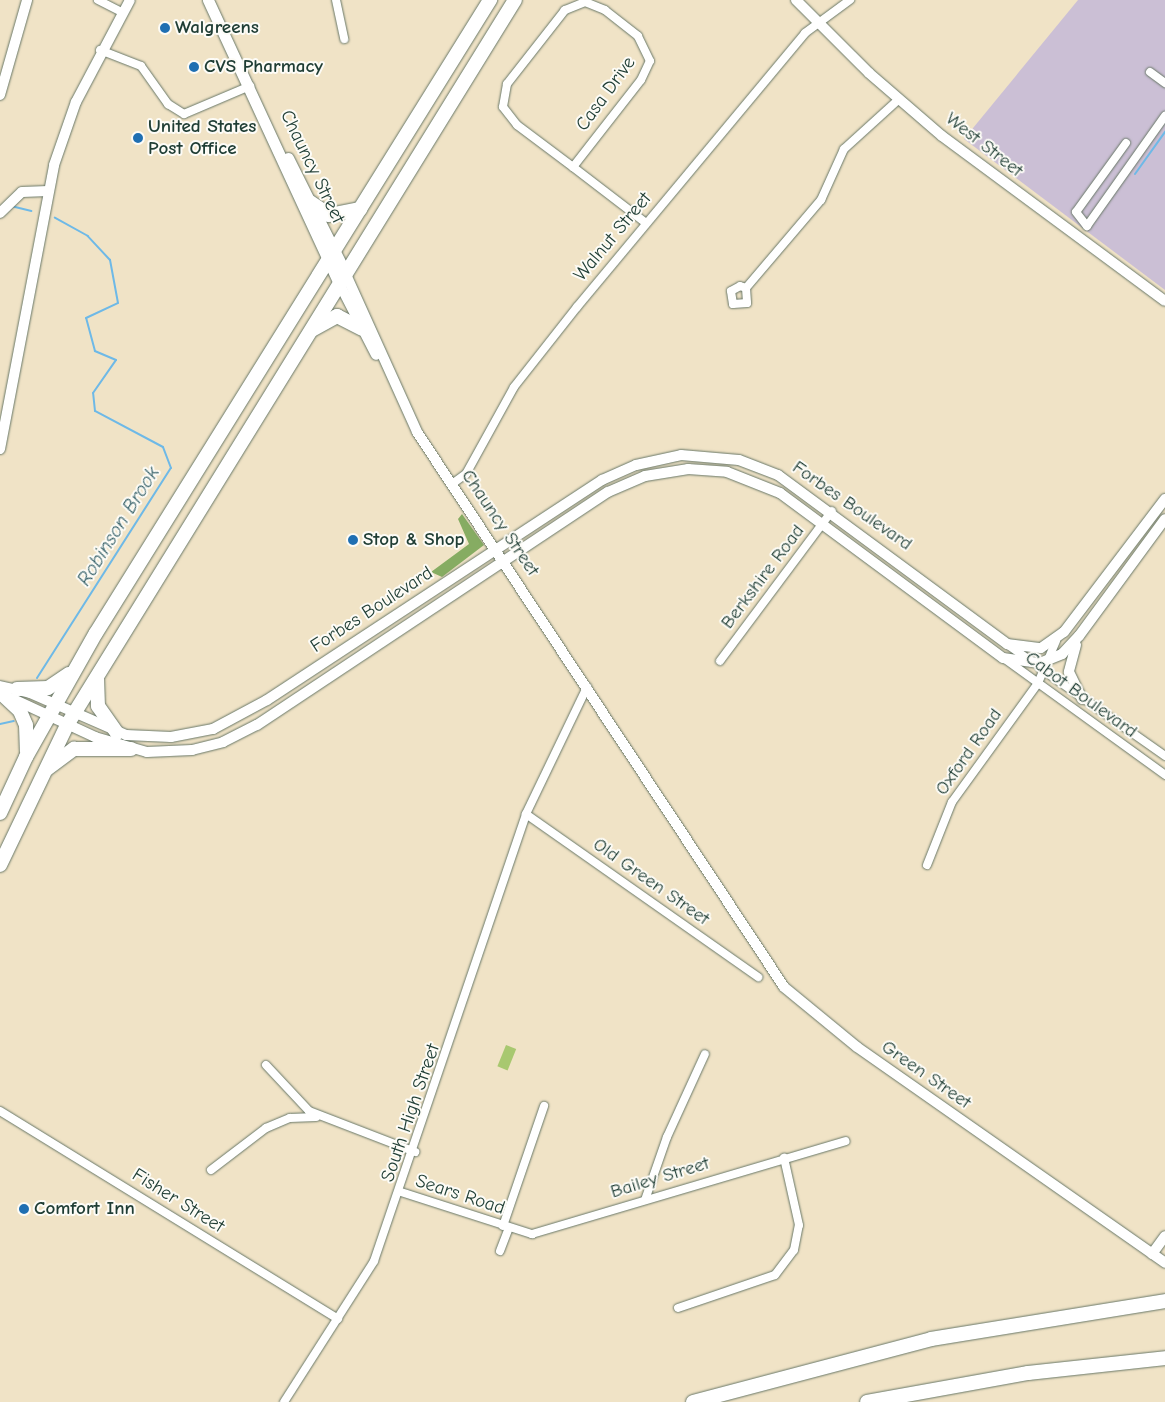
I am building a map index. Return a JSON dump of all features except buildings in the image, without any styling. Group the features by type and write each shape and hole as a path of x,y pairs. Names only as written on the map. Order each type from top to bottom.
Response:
{"highway":[{"path":"0,813 26,757 96,633 490,0"},
{"path":"0,865 69,720 341,276 515,0"},
{"path":"310,202 329,216 360,209"},
{"path":"306,335 332,316 346,318 362,329"},
{"path":"102,667 96,682 98,706 117,733"},
{"path":"17,689 53,686 75,669"},
{"path":"1,692 20,710 26,725 26,757"},
{"path":"43,773 74,750 131,749"},
{"path":"693,1402 931,1339 1165,1301"},
{"path":"867,1402 1005,1377 1165,1358"}],"main road":[{"name":"Chauncy Street","path":"208,0 341,276"},
{"name":"Chauncy Street","path":"250,86 310,202 331,256"}],"street":[{"path":"0,95 27,0"},
{"path":"98,0 122,12"},
{"path":"0,448 48,191 70,116 100,50 130,0"},
{"path":"336,0 344,39"},
{"name":"West Street","path":"796,0 817,23 898,100 1078,238 1165,301"},
{"name":"Walnut Street","path":"452,484 466,474 530,364 646,223 817,23 850,0"},
{"name":"Casa Drive","path":"573,167 641,80 650,61 638,36 605,10 585,2 565,10 502,95 512,121 646,223"},
{"path":"100,50 141,66 168,104 184,114 250,86"},
{"path":"1150,72 1165,83"},
{"path":"746,288 821,200 844,149 898,100"},
{"path":"1078,238 1165,116"},
{"path":"1087,226 1076,212 1126,143"},
{"path":"4,208 29,190 48,191"},
{"name":"Chauncy Street","path":"341,276 362,329 388,376"},
{"name":"Chauncy Street","path":"341,276 408,417 504,560 708,874"},
{"name":"Forbes Boulevard","path":"69,720 117,733 171,737 227,724 609,476 681,455 754,464 796,485 1007,644 1035,648 1056,641"},
{"name":"Forbes Boulevard","path":"1,692 51,711 131,749 192,750 242,734 608,492 635,479 679,470 746,477 780,493 823,522 1003,658 1046,666"},
{"path":"1046,666 1056,641 1165,499"},
{"name":"Berkshire Road","path":"720,662 832,511"},
{"path":"1046,666 1079,636 1165,519"},
{"path":"1079,636 1068,667 1082,699"},
{"name":"Cabot Boulevard","path":"1007,644 1033,663"},
{"name":"Cabot Boulevard","path":"1003,658 1165,775"},
{"name":"Cabot Boulevard","path":"1046,666 1082,699 1165,756"},
{"name":"Oxford Road","path":"927,865 955,797 1038,683 1046,666"},
{"path":"526,814 587,687"},
{"name":"Forbes Boulevard","path":"1,692 17,689 51,711"},
{"name":"Old Green Street","path":"526,814 758,977"},
{"name":"South High Street","path":"284,1402 374,1261 415,1152 526,814"},
{"name":"Green Street","path":"708,874 777,977 805,1008 1165,1263"},
{"path":"645,1200 666,1137 704,1054"},
{"path":"266,1065 299,1103 321,1118 415,1152"},
{"path":"500,1251 544,1106"},
{"name":"Fisher Street","path":"0,1111 338,1319"},
{"path":"211,1170 266,1128 290,1118 321,1118"},
{"name":"Bailey Street","path":"506,1227 541,1232 845,1141"},
{"path":"678,1308 775,1275 794,1250 799,1224 784,1158"},
{"name":"Sears Road","path":"401,1192 506,1227"},
{"path":"1152,1254 1165,1236"}],"shaded area":[{"path":"1078,0 1165,0 1165,290 964,139"}],"green space":[{"path":"462,514 484,545 442,577 431,572 469,544 458,519"},
{"path":"506,1045 516,1049 508,1070 497,1066"}],"waterway":[{"path":"1135,174 1165,132"},
{"name":"Robinson Brook","path":"11,206 31,211"},
{"name":"Robinson Brook","path":"37,678 171,468 163,447 95,411 93,393 116,360 95,351 86,318 118,303 110,260 88,236 55,218"},
{"name":"Robinson Brook","path":"0,724 14,721"}],"place":[{"name":"Walgreens","path":"165,28"},
{"name":"CVS Pharmacy","path":"194,67"},
{"name":"United States Post Office","path":"138,138"},
{"name":"Stop & Shop","path":"353,540"},
{"name":"Comfort Inn","path":"24,1209"}]}
